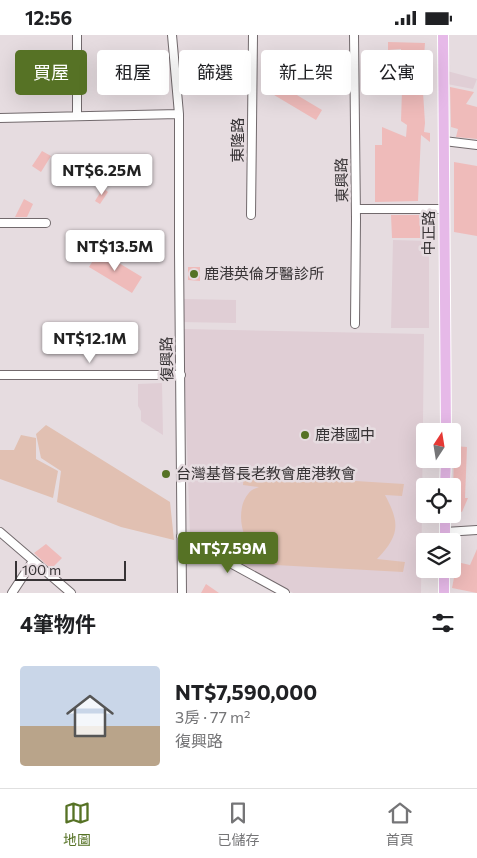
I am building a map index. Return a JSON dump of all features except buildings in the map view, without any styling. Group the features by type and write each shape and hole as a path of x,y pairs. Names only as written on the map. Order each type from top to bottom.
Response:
{"main road":[{"name":"中正路","path":"443,35 446,423"},
{"path":"444,578 444,593"}],"street":[{"path":"77,35 78,116"},
{"name":"復興路","path":"172,35 179,114 182,593"},
{"name":"東隆路","path":"251,215 253,35"},
{"name":"東興路","path":"354,35 355,324"},
{"path":"0,118 179,114"},
{"path":"444,141 477,145"},
{"path":"356,209 444,209"},
{"path":"0,223 46,223"},
{"path":"0,375 180,375"},
{"path":"461,534 477,530"},
{"path":"0,531 71,593"},
{"path":"181,536 285,593"},
{"path":"12,593 33,561"}],"shaded area":[{"path":"447,71 477,79 473,89 447,84"},
{"path":"393,240 429,241 429,328 391,328"},
{"path":"183,299 236,300 236,323 180,322"},
{"name":"鹿港國中","path":"183,329 424,334 423,423 416,423 416,468 422,468 422,478 416,478 416,523 422,523 422,533 416,533 416,578 421,578 421,593 293,593 190,535"},
{"path":"162,383 163,435 141,421 141,411 138,406 138,384"},
{"path":"46,425 170,502 174,540 121,527 57,502 61,471 41,458 36,434"},
{"path":"21,435 36,438 36,459 58,471 53,498 0,479 0,450 14,450"},
{"path":"244,474 404,484 402,496 385,495 395,521 394,536 385,551 377,559 405,562 403,572 257,564 257,558 263,556 255,551 244,535 241,515 242,505 246,497 252,490 259,487 243,485"}],"place":[{"name":"鹿港英倫牙醫診所","path":"194,274"},
{"name":"鹿港國中","path":"305,435"},
{"name":"台灣基督長老教會鹿港教會","path":"166,474"}]}
